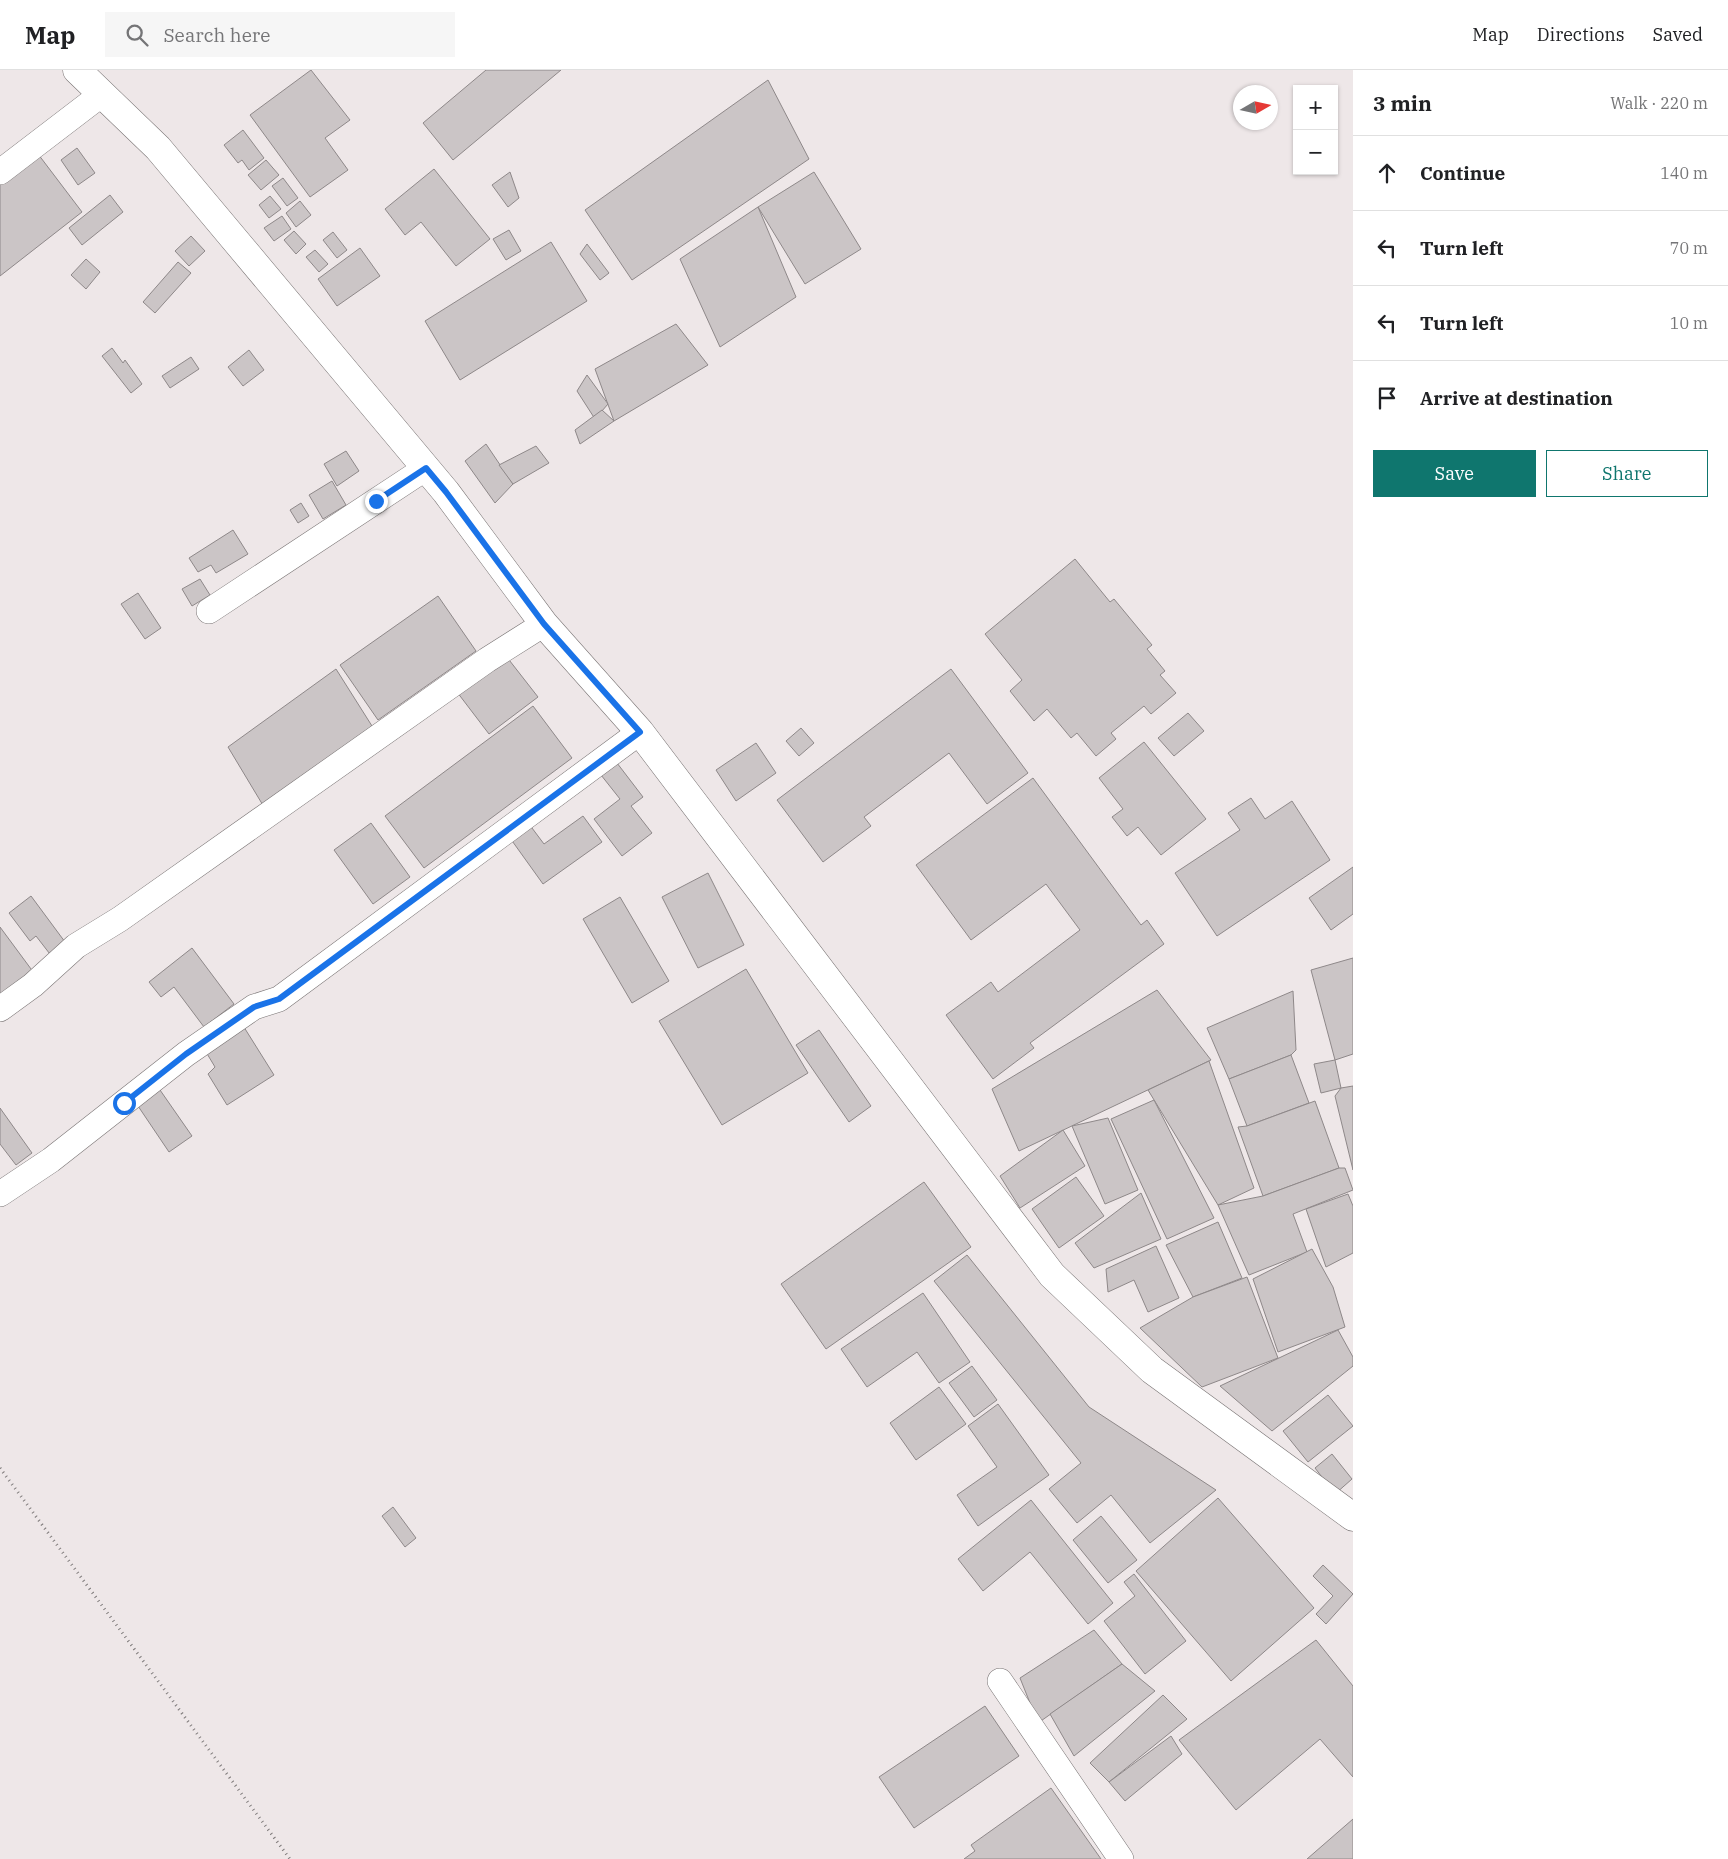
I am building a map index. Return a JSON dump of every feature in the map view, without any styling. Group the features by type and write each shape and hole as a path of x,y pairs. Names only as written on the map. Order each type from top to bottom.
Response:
{"main road":[{"path":"77,70 158,148 446,492 544,624 640,732 1052,1275 1152,1370 1353,1517"}],"street":[{"path":"0,172 102,94"},
{"path":"209,611 426,468"},
{"path":"0,1009 33,985 76,946 120,919 487,660 544,624"},
{"path":"0,1194 82,1136 194,1048 254,1007 279,999 640,732"},
{"path":"1000,1681 1122,1859"}],"path":[{"path":"0,1468 290,1859"}],"building":[{"path":"311,70 350,120 325,138 348,170 310,197 250,115"},
{"path":"486,70 561,70 453,160 423,123"},
{"path":"768,80 809,159 632,280 585,210"},
{"path":"243,130 264,158 249,170 242,160 238,163 224,145"},
{"path":"77,148 95,173 78,185 61,160"},
{"path":"35,150 82,212 0,276 0,177"},
{"path":"266,160 279,175 261,190 248,175"},
{"path":"434,169 490,239 456,266 421,222 405,235 385,209"},
{"path":"510,172 519,198 508,207 492,185"},
{"path":"814,172 861,249 805,284 758,207"},
{"path":"283,178 298,198 287,206 272,186"},
{"path":"110,195 123,212 82,245 69,228"},
{"path":"270,196 281,209 269,218 259,205"},
{"path":"300,201 311,215 296,227 286,213"},
{"path":"758,207 796,297 720,347 680,259"},
{"path":"282,216 291,229 274,241 264,228"},
{"path":"509,230 521,251 506,260 493,239"},
{"path":"294,231 306,244 296,254 284,240"},
{"path":"333,232 347,250 337,258 323,240"},
{"path":"191,236 205,251 189,266 175,251"},
{"path":"551,242 587,301 460,380 425,321"},
{"path":"587,244 609,273 600,280 580,254"},
{"path":"360,248 380,276 337,306 318,279"},
{"path":"315,250 328,264 319,272 306,257"},
{"path":"86,259 100,272 86,289 71,275"},
{"path":"178,262 191,273 155,313 143,302"},
{"path":"676,324 708,365 614,421 595,369"},
{"path":"112,348 123,363 125,360 142,384 131,393 102,356"},
{"path":"249,350 264,370 243,386 228,367"},
{"path":"191,357 199,369 170,388 162,376"},
{"path":"587,375 608,404 595,419 577,391"},
{"path":"602,410 614,421 580,444 575,430"},
{"path":"486,444 513,484 495,503 465,461"},
{"path":"536,446 549,463 513,484 499,465"},
{"path":"346,451 359,471 337,486 324,464"},
{"path":"332,481 346,505 323,519 309,495"},
{"path":"301,503 309,516 298,523 290,510"},
{"path":"233,530 248,554 216,573 211,565 198,572 189,558"},
{"path":"1075,559 1110,602 1114,599 1152,645 1147,649 1165,671 1160,675 1176,693 1151,714 1144,706 1111,733 1116,739 1096,756 1077,733 1071,738 1047,709 1034,721 1010,691 1022,680 985,634"},
{"path":"200,579 210,595 192,606 182,589"},
{"path":"138,593 161,628 145,639 121,604"},
{"path":"438,596 476,651 378,720 340,665"},
{"path":"506,656 538,697 489,734 457,692"},
{"path":"336,669 372,726 264,807 228,747"},
{"path":"951,669 1028,773 987,804 949,753 864,817 871,826 823,862 777,800"},
{"path":"533,706 572,758 424,868 385,816"},
{"path":"1188,713 1204,731 1174,756 1158,738"},
{"path":"801,728 814,743 799,756 786,741"},
{"path":"1144,742 1206,819 1161,855 1138,827 1127,836 1112,817 1123,809 1099,778"},
{"path":"756,743 776,773 736,801 716,770"},
{"path":"617,763 643,797 631,806 652,833 622,856 594,819 620,799 601,775"},
{"path":"1033,778 1141,925 1147,920 1164,944 1030,1043 1034,1048 993,1079 946,1015 991,982 998,992 1080,930 1046,884 971,940 916,865"},
{"path":"1251,798 1265,819 1292,801 1330,860 1217,936 1175,873 1240,830 1228,813"},
{"path":"583,816 602,842 543,884 510,838 529,824 544,844"},
{"path":"371,823 410,877 373,904 334,850"},
{"path":"1353,867 1353,914 1331,930 1309,898"},
{"path":"708,873 744,945 698,968 662,897"},
{"path":"31,896 68,946 53,958 36,936 30,941 9,913"},
{"path":"620,897 669,981 632,1003 583,919"},
{"path":"0,927 34,973 0,998"},
{"path":"192,948 234,1004 204,1027 174,987 161,997 149,982"},
{"path":"1353,958 1353,1054 1335,1060 1311,970"},
{"path":"746,969 808,1073 722,1125 659,1021"},
{"path":"1157,990 1211,1060 1019,1151 992,1089"},
{"path":"1293,991 1296,1050 1291,1055 1229,1079 1207,1028"},
{"path":"242,1024 274,1075 227,1105 208,1074 215,1067 206,1052"},
{"path":"819,1030 871,1106 849,1122 796,1045"},
{"path":"1291,1055 1309,1103 1247,1126 1229,1079"},
{"path":"1335,1060 1341,1088 1321,1093 1314,1064"},
{"path":"1209,1061 1254,1188 1218,1205 1148,1090"},
{"path":"1353,1086 1353,1170 1335,1096 1341,1088"},
{"path":"160,1090 192,1136 169,1152 138,1106"},
{"path":"1154,1100 1214,1218 1167,1239 1111,1119"},
{"path":"1315,1101 1339,1168 1263,1196 1238,1127 1247,1126"},
{"path":"0,1108 32,1153 16,1165 0,1144"},
{"path":"1108,1118 1138,1190 1105,1204 1072,1126"},
{"path":"1063,1130 1085,1166 1020,1208 1000,1176"},
{"path":"1339,1168 1345,1168 1353,1190 1293,1214 1307,1252 1249,1275 1218,1205 1263,1196"},
{"path":"1076,1177 1104,1216 1059,1248 1032,1209"},
{"path":"924,1182 971,1247 826,1349 781,1284"},
{"path":"1141,1193 1161,1239 1094,1268 1075,1243"},
{"path":"1348,1194 1353,1206 1353,1253 1326,1267 1306,1209"},
{"path":"1218,1222 1242,1278 1193,1297 1166,1245"},
{"path":"1156,1246 1179,1298 1148,1312 1134,1280 1108,1292 1106,1269"},
{"path":"1312,1249 1333,1287 1345,1327 1278,1352 1253,1279"},
{"path":"967,1255 1089,1407 1216,1490 1150,1543 1111,1495 1077,1523 1049,1489 1081,1463 934,1281"},
{"path":"1247,1277 1278,1358 1202,1387 1140,1328 1193,1297"},
{"path":"923,1293 970,1362 939,1383 917,1352 867,1387 841,1349"},
{"path":"1338,1330 1353,1357 1353,1366 1272,1431 1220,1386"},
{"path":"972,1366 997,1400 974,1417 949,1383"},
{"path":"939,1387 966,1424 916,1460 890,1423"},
{"path":"1328,1395 1353,1426 1308,1462 1283,1431"},
{"path":"998,1404 1049,1475 978,1526 957,1495 997,1467 968,1426"},
{"path":"1332,1454 1352,1479 1335,1494 1315,1468"},
{"path":"1218,1498 1314,1608 1231,1681 1136,1571"},
{"path":"1031,1500 1113,1603 1088,1624 1030,1552 983,1591 958,1559"},
{"path":"393,1507 416,1538 405,1547 382,1516"},
{"path":"1101,1516 1137,1560 1108,1583 1073,1540"},
{"path":"1323,1565 1353,1594 1326,1624 1316,1614 1333,1596 1313,1576"},
{"path":"1134,1574 1186,1641 1145,1674 1104,1621 1135,1596 1124,1582"},
{"path":"1094,1630 1122,1664 1038,1723 1020,1678"},
{"path":"1316,1640 1353,1686 1353,1777 1320,1739 1236,1810 1179,1740"},
{"path":"1122,1664 1155,1691 1074,1756 1050,1714"},
{"path":"1163,1695 1187,1719 1109,1782 1090,1763"},
{"path":"985,1706 1019,1756 914,1828 879,1777"},
{"path":"1171,1736 1182,1754 1125,1801 1109,1782"},
{"path":"1051,1788 1101,1859 964,1859 975,1851 971,1845"},
{"path":"1353,1819 1353,1859 1307,1859"}],"route":[{"path":"124,1103 186,1054 254,1007 279,999 640,732 544,624 426,468 376,501"}]}
